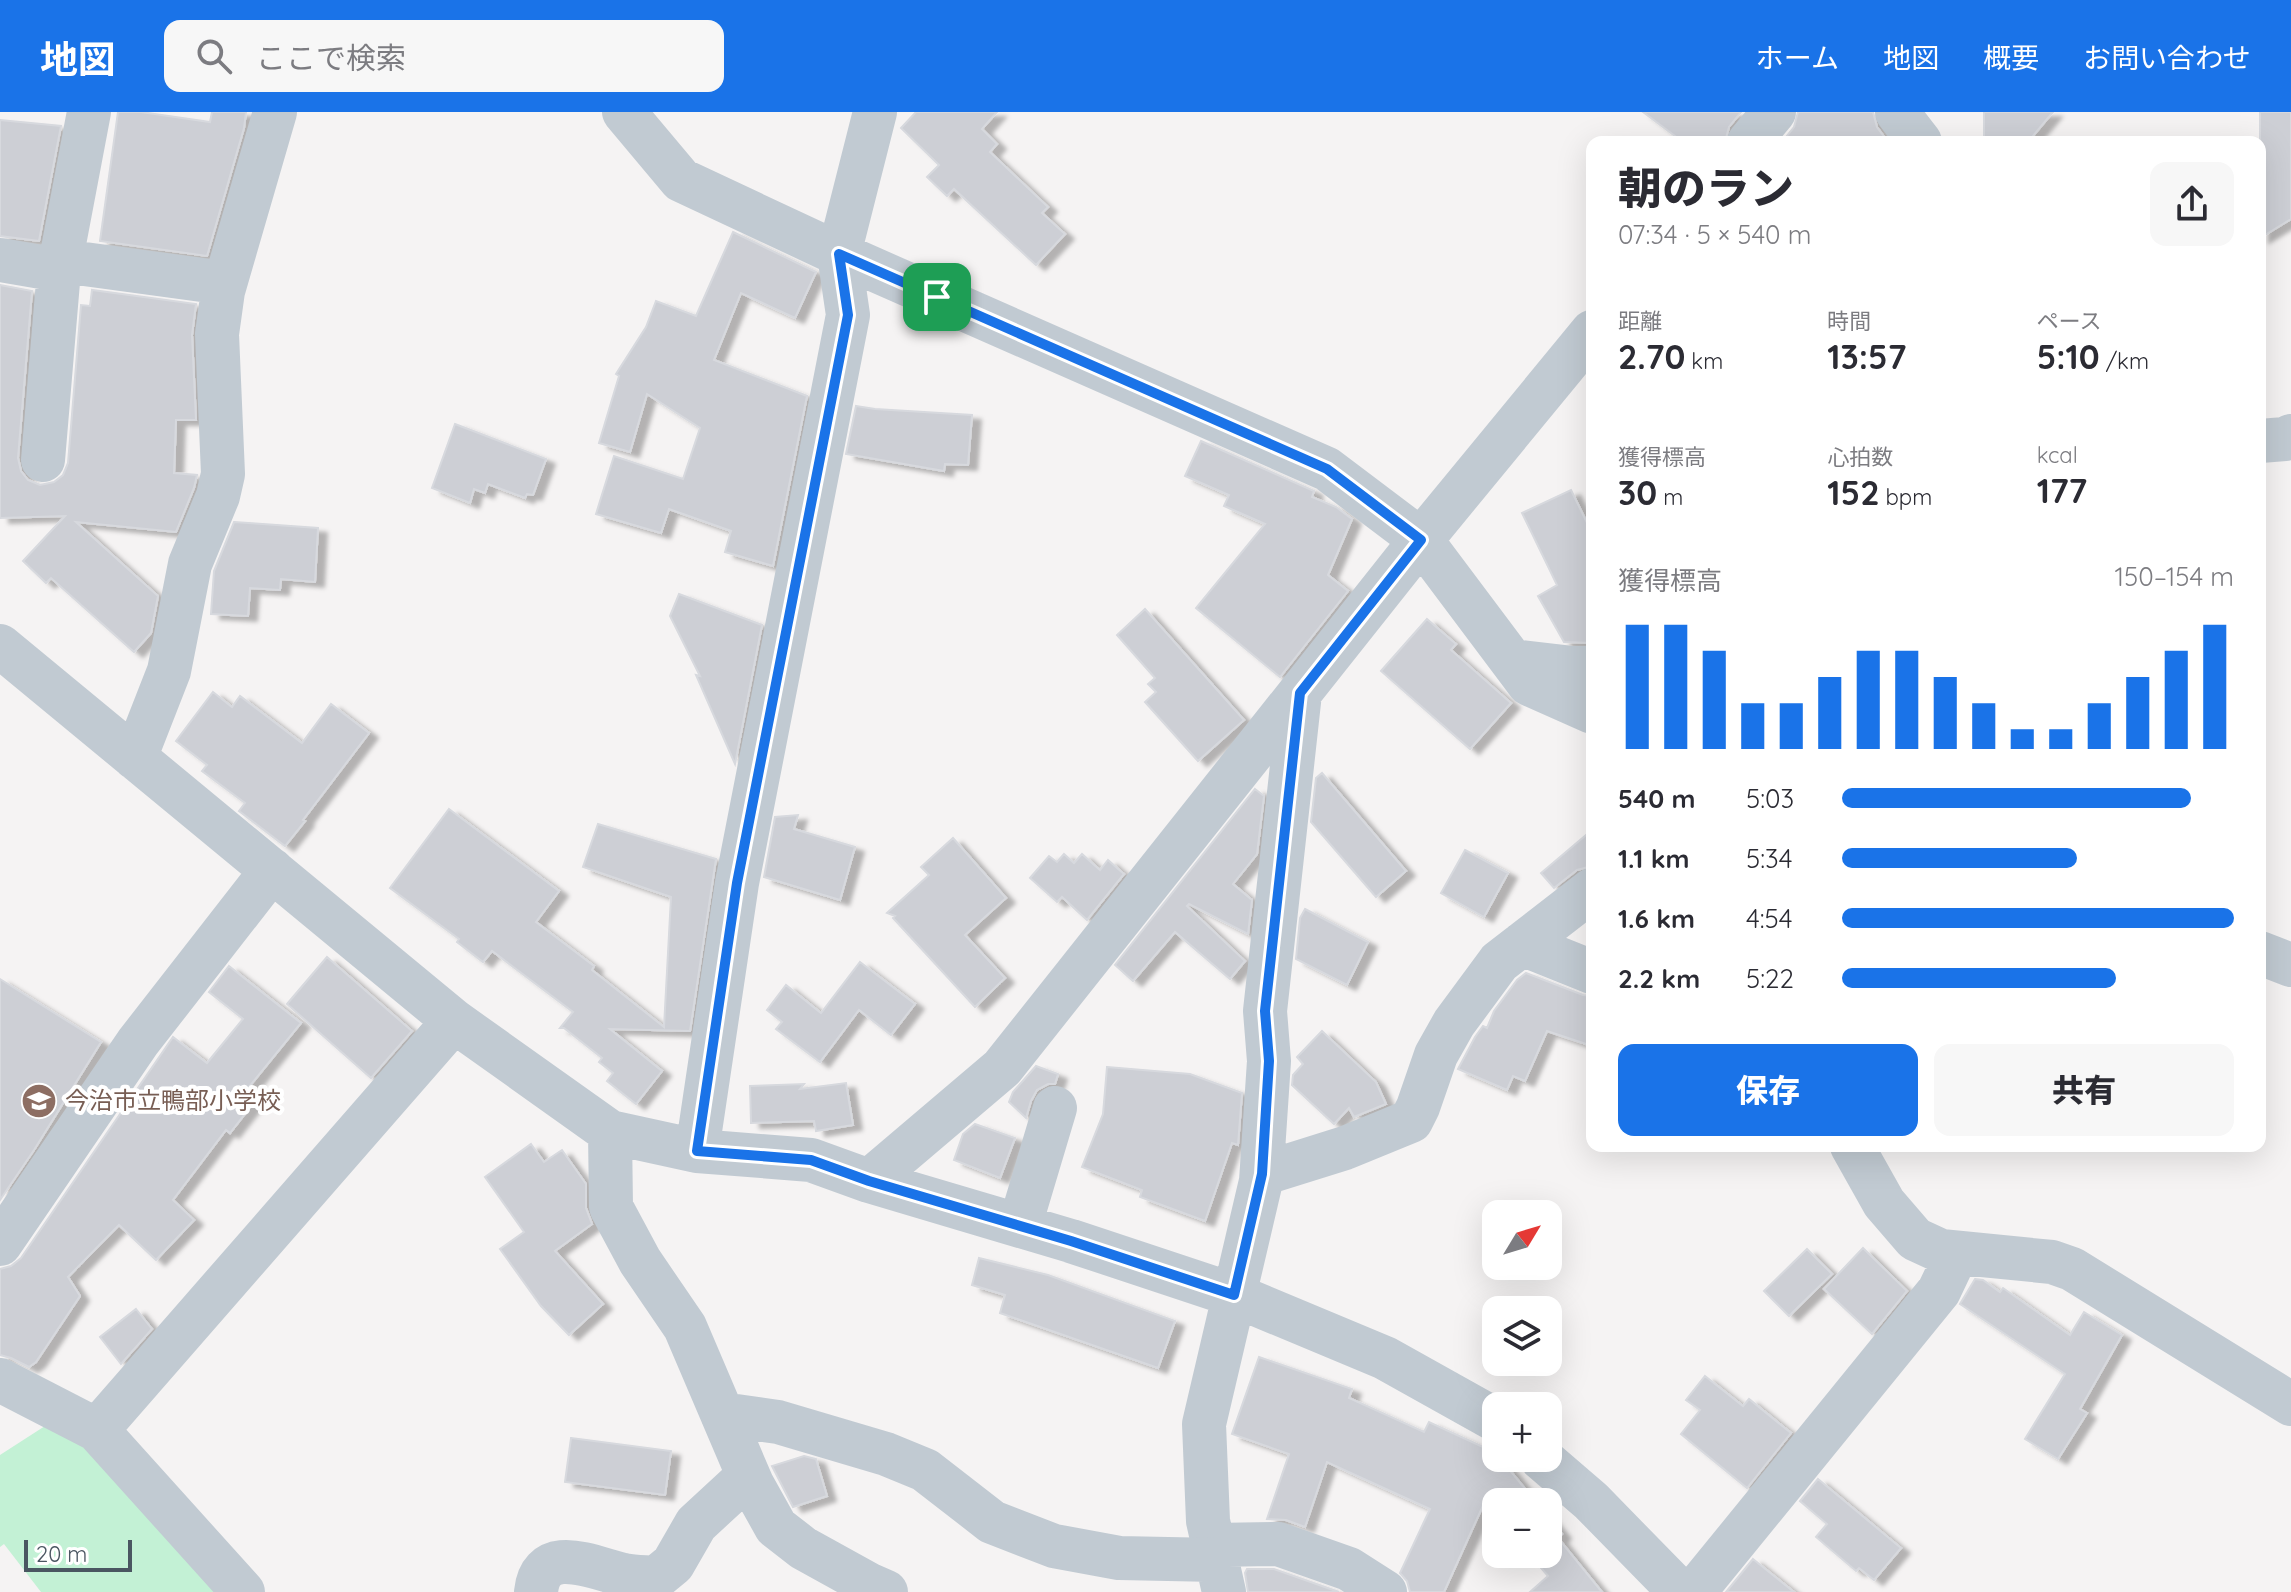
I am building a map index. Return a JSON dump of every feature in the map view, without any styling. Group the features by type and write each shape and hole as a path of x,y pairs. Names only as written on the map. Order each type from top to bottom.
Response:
{"street":[{"path":"43,460 59,270 89,112"},
{"path":"135,758 169,671 190,564 221,485 217,334 224,283 275,112"},
{"path":"624,112 681,180 839,254 1327,469 1421,540 1529,684 1586,709"},
{"path":"697,1151 737,883 848,315 839,254 875,112"},
{"path":"1754,136 1774,112"},
{"path":"1897,112 1915,136"},
{"path":"0,260 59,270 77,263 224,283"},
{"path":"869,1181 1002,1068 1421,540 1586,339"},
{"path":"2266,441 2291,436"},
{"path":"0,646 454,1021 610,1132 697,1151 811,1160 869,1181 1020,1225 1234,1295 1385,1358 1482,1412"},
{"path":"1512,661 1586,668"},
{"path":"1218,1566 1208,1521 1204,1424 1262,1174 1269,1061 1265,1011 1300,693"},
{"path":"0,1244 138,1042 272,870"},
{"path":"1262,1174 1345,1148 1411,1121 1436,1055 1454,1023 1499,962 1586,895"},
{"path":"1522,944 1586,970"},
{"path":"2266,955 2291,965"},
{"path":"97,1430 454,1021"},
{"path":"1020,1225 1055,1108"},
{"path":"610,1132 611,1207 640,1261 685,1327 748,1476 776,1527 803,1548 886,1592"},
{"path":"1855,1152 1884,1203 1915,1239 1941,1251 2052,1262 2072,1269 2291,1404"},
{"path":"1694,1592 1939,1291 1957,1253"},
{"path":"0,1380 97,1430 243,1592"},
{"path":"722,1414 778,1422 886,1454 925,1470 992,1522 1054,1546 1119,1558 1218,1566 1278,1544 1349,1569 1385,1592"},
{"path":"1557,1472 1591,1501 1680,1592"},
{"path":"536,1592 538,1576 548,1567 571,1561 628,1576 656,1578 673,1564 696,1524 748,1476"}],"green space":[{"path":"45,1426 95,1450 215,1592 41,1592 4,1544 0,1547 0,1455"}],"building":[{"path":"118,112 141,112 210,122 212,112 246,112 207,256 100,241"},
{"path":"916,112 997,112 982,129 997,144 990,152 1048,207 1042,213 1065,234 1036,265 954,189 947,196 927,177 939,165 901,128"},
{"path":"1643,112 1741,112 1729,127 1727,136 1675,136"},
{"path":"1798,112 1873,112 1877,127 1884,136 1787,136 1794,127"},
{"path":"1984,112 2053,112 2033,136 1984,136"},
{"path":"2260,112 2291,112 2291,219 2266,234 2266,136 2260,136"},
{"path":"0,120 61,126 39,241 0,236"},
{"path":"733,232 816,272 795,318 741,293 714,360 807,396 773,566 725,552 731,531 669,509 661,533 596,514 614,456 683,479 700,428 647,394 630,452 599,443 619,376 616,374 646,327 656,301 696,316"},
{"path":"0,285 32,291 18,458 21,471 28,480 40,485 54,482 63,475 68,463 81,305 90,306 92,290 196,304 192,335 196,420 176,420 174,473 197,475 176,532 76,522 158,596 151,633 134,652 51,578 46,583 23,561 65,516 0,518"},
{"path":"856,406 972,415 968,465 945,464 944,471 846,454"},
{"path":"455,424 546,459 533,495 527,494 525,498 488,484 485,493 474,489 470,503 432,488"},
{"path":"1201,441 1314,491 1312,497 1336,507 1352,519 1328,575 1348,591 1280,677 1196,608 1265,524 1224,506 1229,495 1185,476"},
{"path":"1571,490 1586,521 1586,643 1564,642 1538,596 1557,585 1522,513"},
{"path":"234,522 318,528 315,582 281,579 280,590 250,588 248,616 211,614 214,571"},
{"path":"679,594 762,625 735,764 696,675 700,676 670,616"},
{"path":"1145,609 1244,720 1198,761 1145,702 1156,692 1148,684 1155,678 1117,635"},
{"path":"1427,619 1456,644 1451,650 1511,703 1470,749 1381,671"},
{"path":"213,692 232,707 240,696 302,743 331,704 369,733 285,846 239,811 245,803 202,771 207,765 176,741"},
{"path":"1322,773 1406,871 1376,897 1311,822 1316,778"},
{"path":"1255,789 1264,796 1257,854 1233,884 1252,900 1248,934 1189,904 1187,906 1245,961 1230,979 1175,932 1133,981 1115,965"},
{"path":"449,809 559,891 536,922 594,966 592,970 664,1027 671,897 583,867 598,824 716,859 690,1031 610,1029 662,1071 636,1104 607,1081 613,1073 599,1062 602,1058 560,1028 573,1012 492,951 483,962 457,942 459,939 390,888"},
{"path":"798,815 794,829 855,847 840,900 764,877 775,817"},
{"path":"1586,835 1586,868 1577,870 1554,888 1541,873"},
{"path":"953,838 1006,898 965,935 1005,978 975,1007 893,918 895,916 887,913 929,875 921,867"},
{"path":"1465,850 1508,873 1484,917 1441,893"},
{"path":"1064,854 1074,863 1082,854 1100,870 1108,860 1124,874 1087,920 1062,897 1057,902 1030,878 1049,856 1057,862"},
{"path":"1305,909 1368,942 1347,985 1296,959 1300,918"},
{"path":"327,957 412,1031 371,1078 287,1004"},
{"path":"860,962 915,1004 891,1035 859,1010 820,1062 776,1029 782,1022 767,1010 786,985 821,1013"},
{"path":"229,966 301,1023 244,1093 255,1101 230,1133 226,1130 173,1200 194,1220 156,1260 119,1225 68,1277 80,1296 36,1362 29,1367 0,1355 0,1269 11,1266 21,1258 173,1037 207,1063 243,1019 209,992"},
{"path":"1526,973 1586,995 1586,1044 1547,1031 1525,1081 1513,1076 1507,1090 1458,1069 1475,1037 1483,1026 1487,1028 1494,1011"},
{"name":"今治市立鴨部小学校","path":"0,979 101,1042 0,1200"},
{"path":"1322,1031 1376,1082 1386,1104 1354,1117 1349,1108 1334,1124 1292,1085 1293,1075 1303,1064 1297,1057"},
{"path":"1036,1066 1058,1074 1055,1084 1037,1090 1026,1118 1009,1102 1013,1092"},
{"path":"1107,1067 1190,1074 1242,1093 1238,1145 1232,1143 1205,1221 1140,1197 1142,1190 1082,1167 1103,1114"},
{"path":"846,1083 853,1125 816,1131 814,1121 751,1123 750,1086 804,1084 800,1089"},
{"path":"975,1124 1015,1138 1000,1178 954,1160 963,1134"},
{"path":"531,1144 544,1162 562,1150 586,1184 586,1208 592,1224 555,1251 603,1304 569,1335 541,1306 500,1249 524,1232 485,1177"},
{"path":"1863,1248 1907,1291 1872,1334 1824,1289"},
{"path":"1807,1249 1832,1274 1789,1316 1764,1291"},
{"path":"979,1258 1048,1275 1175,1321 1158,1368 1000,1313 1005,1295 972,1285"},
{"path":"1975,1279 1983,1280 2000,1292 2003,1288 2070,1335 2084,1312 2122,1335 2080,1409 2087,1413 2058,1459 2025,1439 2065,1374 1960,1304"},
{"path":"136,1309 152,1329 121,1364 100,1337"},
{"path":"1259,1357 1352,1389 1349,1398 1424,1432 1429,1422 1482,1447 1482,1472 1511,1472 1524,1488 1482,1488 1482,1508 1444,1592 1410,1592 1407,1581 1400,1573 1430,1509 1327,1462 1305,1527 1286,1520 1267,1519 1289,1454 1232,1434"},
{"path":"1705,1376 1743,1406 1749,1399 1791,1433 1747,1488 1681,1434 1700,1410 1686,1400"},
{"path":"571,1438 671,1451 665,1495 565,1482"},
{"path":"804,1456 816,1459 827,1496 793,1507 772,1466"},
{"path":"1818,1479 1901,1548 1874,1580 1859,1568 1856,1571 1816,1537 1827,1524 1800,1501"},
{"path":"1562,1543 1602,1592 1530,1592 1548,1576 1541,1568 1562,1568"},
{"path":"1753,1559 1794,1592 1726,1592"},
{"path":"1247,1569 1274,1569 1339,1592 1248,1592"}],"place":[{"name":"今治市立鴨部小学校","path":"39,1101"}],"route":[{"path":"839,254 937,297 1327,469 1421,540 1300,693 1265,1011 1269,1061 1262,1174 1234,1295 811,1160 697,1151 737,883 848,315 839,254"}]}
